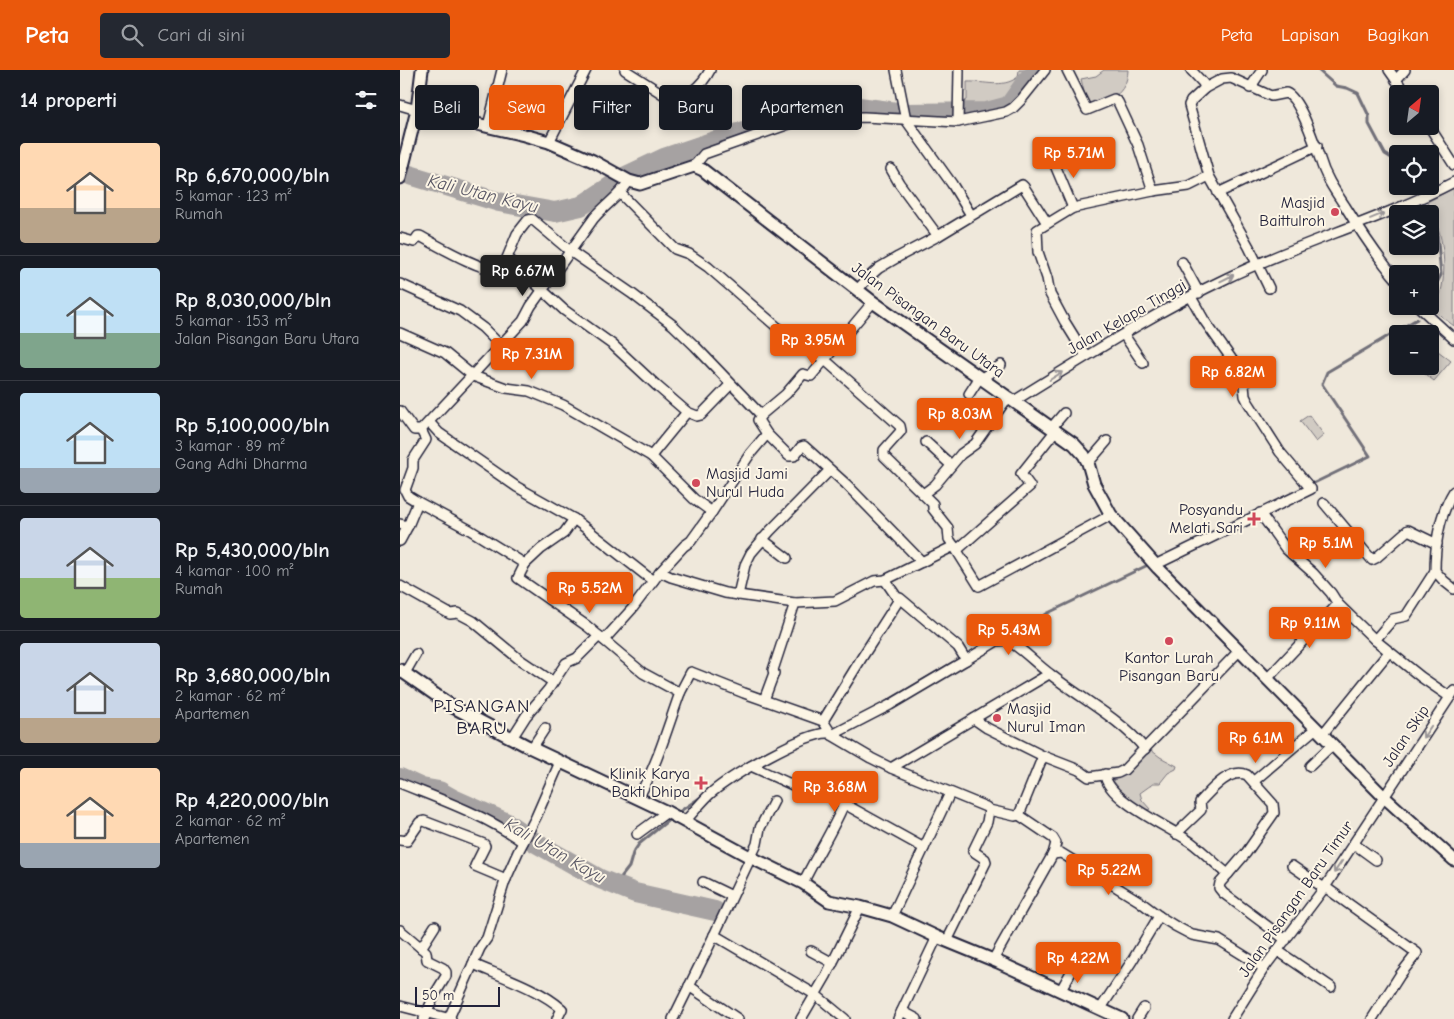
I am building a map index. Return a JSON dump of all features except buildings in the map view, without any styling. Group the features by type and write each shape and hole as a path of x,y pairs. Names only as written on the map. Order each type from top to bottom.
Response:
{"street":[{"path":"420,85 422,70"},
{"path":"488,126 502,70"},
{"path":"548,142 586,70"},
{"path":"625,70 659,92"},
{"path":"698,85 710,70"},
{"path":"896,70 904,115 971,215"},
{"path":"959,70 959,115"},
{"path":"479,124 548,142 609,170 628,181 640,184 694,166 704,154 806,118 959,115 1006,112 1021,100 1044,70"},
{"path":"1067,70 1087,110 1114,99 1118,102 1138,145 1153,191"},
{"path":"1191,70 1205,88"},
{"path":"1250,88 1262,70"},
{"path":"1389,70 1400,85"},
{"path":"1396,80 1405,70"},
{"path":"1270,288 1209,176 1189,105 1205,88 1222,79 1231,78 1271,96 1289,94 1306,122 1317,146 1326,176 1356,225 1389,269"},
{"path":"400,104 415,110"},
{"path":"401,174 415,114"},
{"path":"1435,135 1454,165"},
{"path":"1218,193 1317,146"},
{"path":"1052,158 1073,208"},
{"name":"Jalan Pisangan Baru Utara","path":"694,166 703,170 873,302 1074,444 1084,455 1094,484 1111,515 1152,562 1383,796 1454,860"},
{"path":"891,169 938,236"},
{"path":"1086,356 1050,294 1047,278 1038,252 1037,230 1073,208 1153,191 1189,186 1209,176"},
{"path":"400,412 414,430 421,430 429,422 524,322 531,306 570,251 602,210 621,194 628,181"},
{"name":"Jalan Kelapa Tinggi","path":"1011,399 1227,278 1421,199 1454,182"},
{"path":"857,290 880,268 938,236 1022,185 1046,223"},
{"path":"621,194 675,249 684,251 697,259 777,327 825,360 900,426 901,431 883,453 933,504 933,509 948,528 949,539 979,586 1111,515"},
{"path":"730,384 701,415 697,416 687,412 613,345 564,310 511,261 507,256 517,234 530,218 570,251 673,325 761,415"},
{"path":"400,238 414,242 420,236 460,257 492,270 500,270 511,261"},
{"path":"1152,562 1260,513 1308,486 1280,452 1248,402 1245,396 1244,385 1233,361 1204,320 1182,262"},
{"path":"400,284 460,311 483,328 501,346"},
{"path":"873,302 811,376 803,374 786,394 761,415 758,420 767,434 789,456 794,456 804,446 894,532 922,562"},
{"path":"1428,315 1454,339"},
{"path":"400,333 445,353 473,376 506,388 529,391 563,405 651,456 694,499 712,512"},
{"path":"1124,335 1143,363"},
{"path":"969,394 981,378 1002,365"},
{"path":"923,494 935,484 961,454 975,444 1011,399"},
{"path":"651,456 687,412"},
{"path":"660,572 700,586 738,595 795,603 835,602 874,581 885,580 956,548 1030,486 1021,474 1064,413"},
{"path":"429,422 440,432 517,487 574,519 653,581"},
{"path":"421,430 426,442 413,460 413,468 405,490 408,496 470,530 525,564"},
{"path":"512,738 526,716 566,664 577,658 602,638 632,609 660,572 691,541 750,454 767,434"},
{"path":"926,442 952,465"},
{"path":"1088,463 1108,442"},
{"path":"738,595 748,559 762,539 830,470"},
{"path":"1374,640 1394,619 1406,616 1435,570 1440,522 1447,502 1454,491"},
{"path":"400,541 404,525 418,502"},
{"path":"1324,503 1372,560 1408,530 1437,544"},
{"path":"1260,513 1286,549 1313,573 1338,604 1374,640 1421,677 1452,695"},
{"path":"574,519 564,533 541,549 525,564 518,578 602,638 643,673 680,693"},
{"path":"762,539 788,558"},
{"path":"1435,570 1454,589"},
{"path":"885,580 898,600"},
{"path":"400,586 450,614 458,613 473,621 519,659 554,682"},
{"path":"898,600 902,599 958,647 965,658"},
{"path":"828,729 898,600"},
{"path":"764,700 774,673 773,670 779,648 795,603"},
{"path":"1267,679 1338,604"},
{"path":"682,820 711,793 751,766 815,734 890,705 965,658 997,641 1007,640 1049,674 1134,735 1145,749"},
{"path":"974,719 987,728 1043,756 1079,770 1089,777 1118,773 1124,770 1145,749 1239,651"},
{"path":"1254,781 1319,732 1389,652"},
{"path":"416,654 402,671 453,706 512,738 667,812 803,883 815,893 830,901 892,916 1061,990 1122,1019"},
{"path":"638,798 657,760 680,693 691,672 764,700 828,729 891,768 986,807 988,810 1015,816 1019,815 1054,838 1056,843 1053,854 993,960"},
{"path":"891,768 1049,674"},
{"name":"Jalan Skip","path":"1383,796 1452,695"},
{"path":"532,748 545,728"},
{"path":"1310,766 1332,745"},
{"path":"1019,815 1043,756"},
{"path":"400,1006 426,1015 450,1019 473,964 481,947 488,938 506,879 560,762"},
{"path":"751,766 808,792 830,796 924,848"},
{"path":"1176,834 1201,810 1200,802 1222,782 1239,773 1247,775 1254,781 1273,804 1274,813 1246,853 1219,885 1219,888 1286,940"},
{"path":"1105,774 1106,779 1118,796 1192,843 1228,874"},
{"path":"400,783 475,813 525,838"},
{"path":"892,916 950,793"},
{"name":"Jalan Pisangan Baru Timur","path":"1232,1019 1264,968 1325,888 1383,796"},
{"path":"673,1019 757,844 760,828 774,801"},
{"path":"803,883 824,841 835,826 844,804"},
{"path":"917,1019 900,1015 986,862 986,860 973,851 987,822 988,810"},
{"path":"637,834 667,812"},
{"path":"400,840 408,841 420,822 424,821 484,844 486,846 475,866 506,879"},
{"path":"1354,844 1376,860"},
{"path":"1053,854 1061,853 1192,935 1219,940 1264,968"},
{"path":"1292,866 1416,954 1372,1019"},
{"path":"704,882 732,896"},
{"path":"801,1019 833,963 860,907"},
{"path":"1101,1008 1159,916"},
{"path":"421,948 435,926"},
{"path":"400,930 426,952 427,960 443,968 446,972 446,976 435,994 426,1015"},
{"path":"714,935 816,995 845,1019"},
{"path":"811,951 833,963"},
{"path":"1278,951 1331,986"},
{"path":"473,964 531,989 548,999 562,1009 557,1019"},
{"path":"1061,990 1075,965"},
{"path":"689,986 738,1019"},
{"path":"1137,1019 1144,1008"}],"shaded area":[{"path":"1019,70 1034,70 1020,86 1010,91 995,106 960,110 960,104 967,100 967,82 1006,83 1018,77"},
{"path":"1104,70 1128,70 1127,79 1116,96 1088,108 1081,79 1096,76"},
{"path":"1454,188 1454,326 1439,314 1439,296 1443,282 1444,260 1439,231 1439,205 1428,205 1427,202"},
{"path":"1439,352 1451,361 1434,381 1426,375 1439,375"},
{"path":"1309,415 1324,435 1316,442 1300,421"},
{"path":"1147,747 1177,766 1160,783 1154,783 1140,793 1142,800 1150,809 1142,813 1116,793 1118,787 1106,771 1125,766"}],"waterway":[{"name":"Kali Utan Kayu","path":"400,172 499,202 555,212 581,206 626,176 664,158 801,112 851,106 905,113 987,112 1009,106 1028,79 1037,70"},
{"path":"1318,70 1336,86 1358,93 1369,116 1369,124 1385,154 1389,156"},
{"path":"1420,195 1424,205"},
{"path":"1439,254 1441,275 1439,279"},
{"path":"1310,485 1370,456 1322,384 1327,372 1417,319"},
{"path":"996,638 1003,634 1028,627 1048,613 1150,564"},
{"path":"884,703 952,663"},
{"name":"Kali Utan Kayu","path":"400,778 422,788 439,791 507,823 536,843 600,879 635,893 715,911"},
{"path":"676,814 701,797"},
{"path":"615,885 629,867 633,853 639,844 671,818"}],"place":[{"name":"Masjid Baittulroh","path":"1335,212"},
{"name":"Masjid Jami Nurul Huda","path":"696,483"},
{"name":"Posyandu Melati Sari","path":"1254,519"},
{"name":"Kantor Lurah Pisangan Baru","path":"1169,641"},
{"name":"Masjid Nurul Iman","path":"997,718"},
{"name":"Klinik Karya Bakti Dhipa","path":"701,783"}],"district":[{"name":"PISANGAN BARU","path":"482,717"}]}
